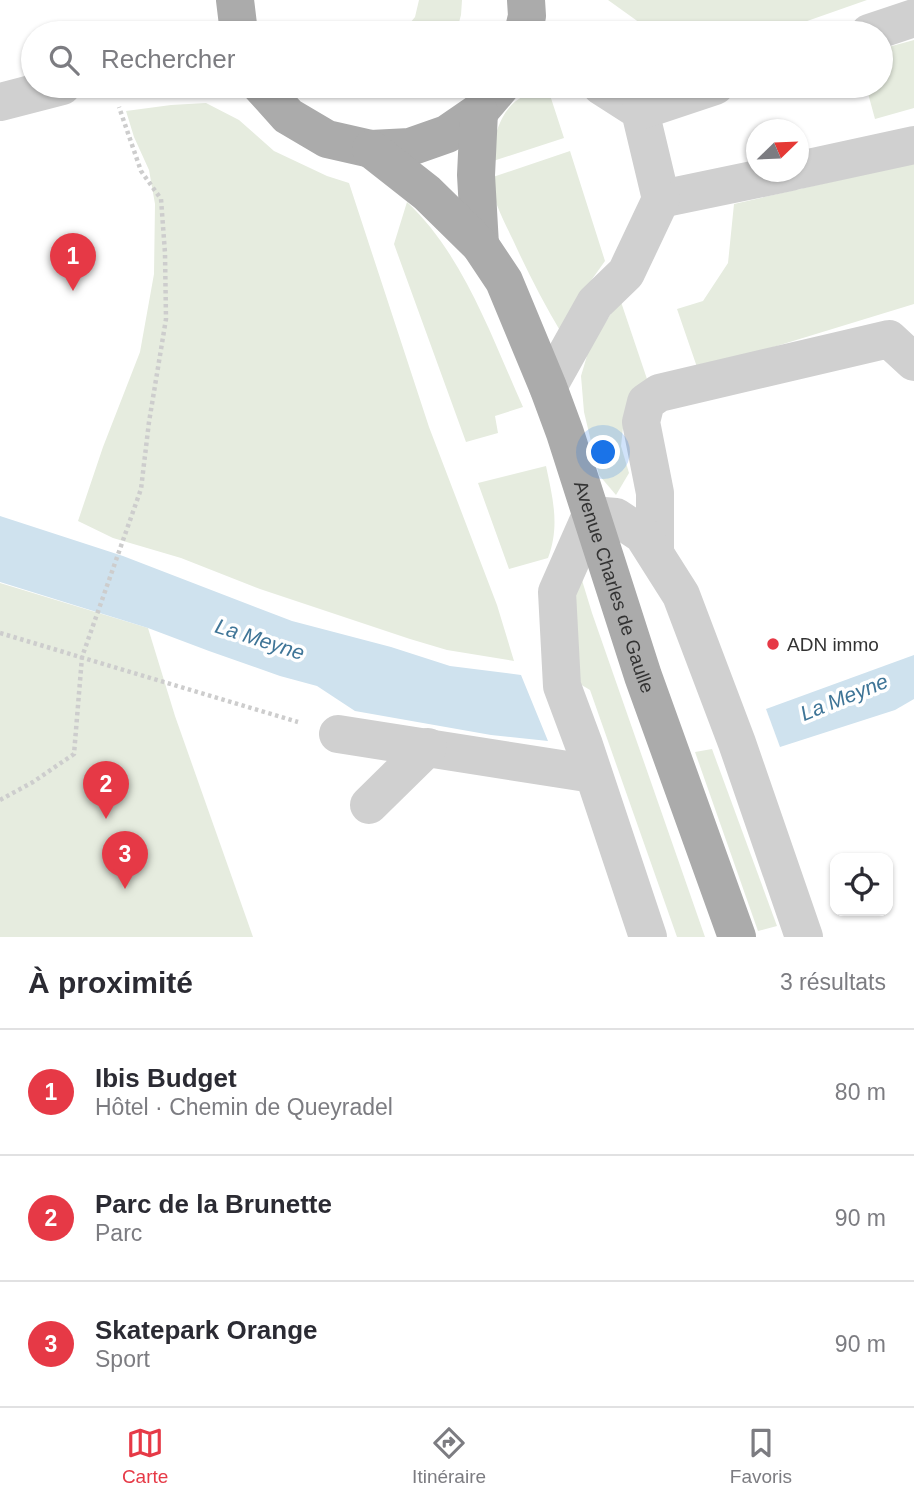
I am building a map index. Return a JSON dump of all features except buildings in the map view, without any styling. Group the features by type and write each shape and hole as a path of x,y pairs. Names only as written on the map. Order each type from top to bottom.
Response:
{"main road":[{"path":"235,0 238,21"},
{"path":"526,0 526,21"},
{"path":"272,98 288,116 327,139 371,149 410,146 447,134 490,99"},
{"name":"Avenue Charles de Gaulle","path":"480,245 475,175 490,99"},
{"name":"Avenue Charles de Gaulle","path":"371,149 427,193 480,245 504,281 565,433 643,676 737,937"}],"street":[{"path":"893,25 914,18"},
{"path":"0,102 21,97"},
{"path":"548,387 595,303 625,273 660,199 640,111 620,98"},
{"path":"640,111 679,98"},
{"path":"809,168 914,145"},
{"path":"660,199 746,181"},
{"path":"655,553 655,493 641,422 646,402 659,393 888,339 914,362"},
{"path":"648,937 562,686 557,592 591,515 616,517 643,535 681,595 737,743 804,937"},
{"path":"338,733 593,774"},
{"path":"369,805 428,747"}],"path":[{"path":"0,800 33,782 74,754 82,657 141,489 166,319 162,199 141,170 119,107"},
{"path":"0,633 338,733"}],"shaded area":[{"path":"419,0 462,0 459,21 412,21"},
{"path":"608,0 867,0 807,21 637,21"},
{"path":"914,40 914,108 875,119 869,98 893,98 893,46"},
{"path":"551,98 564,138 490,162 500,123 504,114 517,100"},
{"path":"206,103 239,120 274,151 327,176 349,183 429,427 497,605 514,661 447,650 410,639 260,589 181,558 113,538 78,521 140,352 154,274 155,204 149,170 126,111"},
{"path":"570,151 605,261 585,289 562,334 536,288 502,217 490,178"},
{"path":"914,163 914,304 698,370 677,309 703,301 728,263 734,204"},
{"path":"407,202 427,223 460,272 523,407 495,416 498,433 466,442 394,244"},
{"path":"620,299 647,379 624,419 621,446 629,473 616,495 599,475 584,412 581,376 589,349"},
{"path":"546,466 553,501 554,524 548,558 509,569 478,483"},
{"path":"581,577 705,937 677,937 590,690 575,681 566,608"},
{"path":"0,583 148,628 175,716 253,937 0,937"},
{"path":"712,749 777,926 758,931 695,752"}],"water":[{"name":"La Meyne","path":"0,516 123,556 292,621 391,647 450,666 521,675 548,741 491,735 355,711 317,686 280,676 148,628 0,582"},
{"name":"La Meyne","path":"914,655 914,699 895,710 780,747 766,709"}],"place":[{"name":"Ibis Budget","path":"73,291"},
{"name":"ADN immo","path":"773,644"},
{"name":"Parc de la Brunette","path":"106,819"},
{"name":"Skatepark Orange","path":"125,889"}]}
